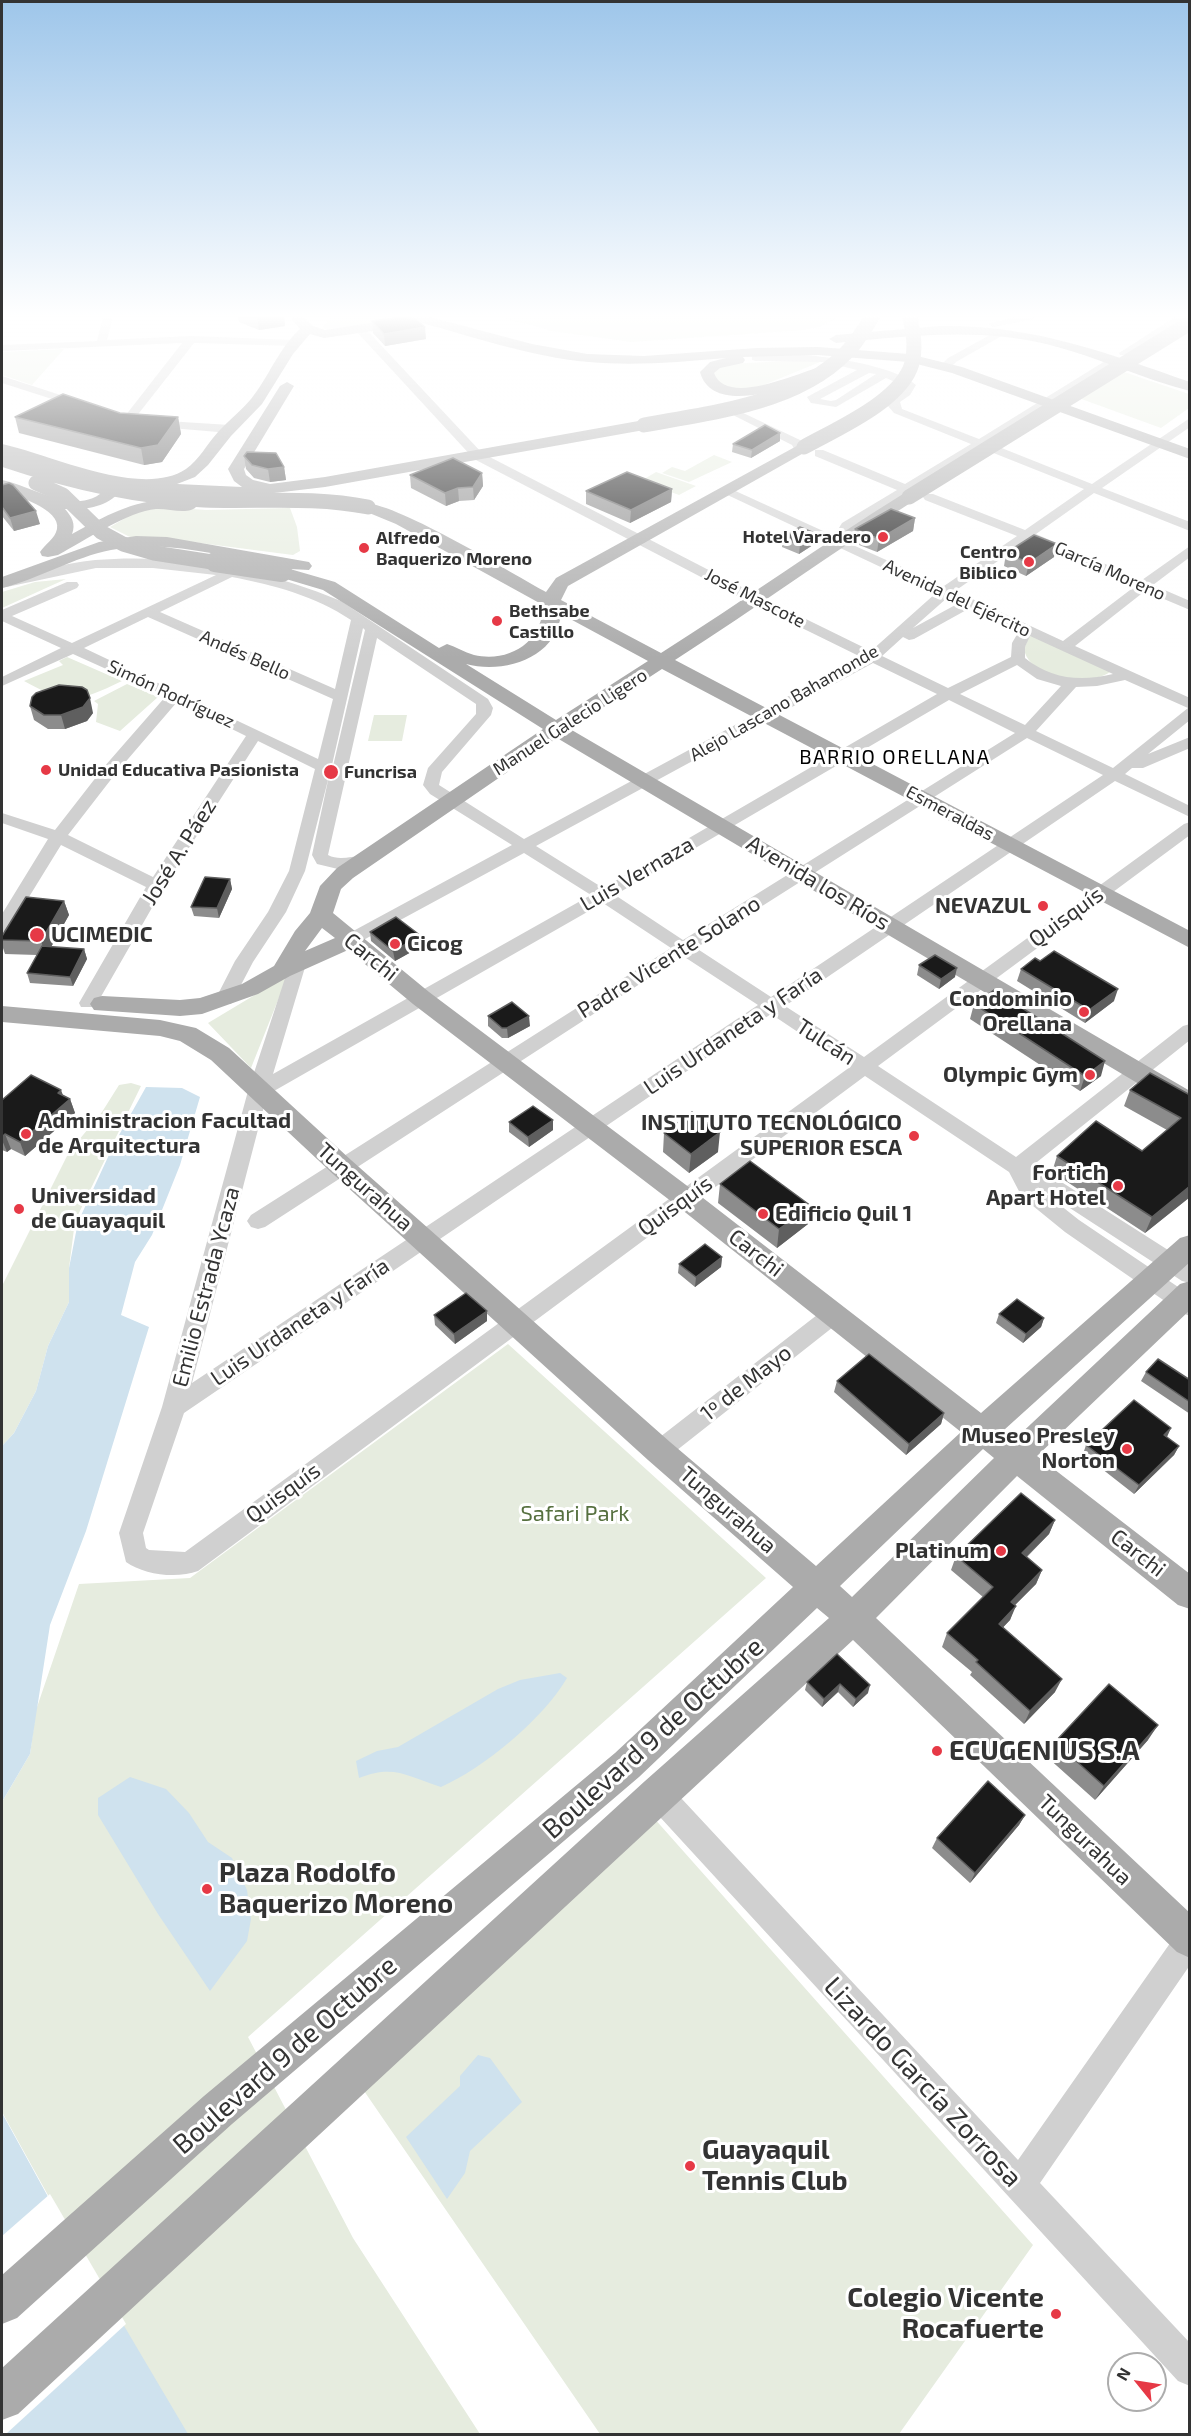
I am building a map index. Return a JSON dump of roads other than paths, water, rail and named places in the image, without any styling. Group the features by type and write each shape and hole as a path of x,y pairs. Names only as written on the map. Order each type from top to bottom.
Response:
{"main road":[{"path":"141,484 176,480 193,472 203,464 229,431"},
{"path":"259,431 236,469 237,476 245,483 284,488"},
{"path":"2,449 60,469 98,477 197,491 240,492 284,488 614,431"},
{"path":"388,639 474,669 501,667 516,662 534,647 550,623 551,602 556,588 562,582 725,491 808,449 835,431"},
{"name":"Manuel Galecio Ligero","path":"321,915 331,886 363,861 556,729 756,600 908,493 1006,431"},
{"path":"1124,431 1190,454"},
{"path":"2,459 59,478 141,494 205,500 321,499 368,507 402,520"},
{"path":"2,470 63,495 101,532 123,544 154,553 282,572 320,582 440,658"},
{"path":"42,501 68,505 104,498 114,488 111,483 98,477"},
{"path":"2,485 42,501 60,512 66,525 62,539 38,558"},
{"path":"38,558 114,509 150,498 197,491"},
{"path":"2,573 38,558 130,510 156,504 234,507 314,504 340,506 402,520"},
{"name":"Esmeraldas","path":"402,520 551,602 1190,941"},
{"path":"2,583 105,546 125,542 156,541 318,570 341,581 453,653 469,660 491,663 507,661 534,647"},
{"path":"344,596 355,617"},
{"name":"Avenida los Ríos","path":"440,658 556,729 1190,1103"},
{"path":"289,968 303,936 321,915"},
{"name":"Carchi","path":"321,915 421,998 589,1128 685,1198 1190,1594"},
{"path":"2,995 88,1003 180,1008 202,1006 224,1000 350,940"},
{"name":"Tungurahua","path":"2,1014 160,1028 187,1034 220,1054 342,1167 659,1451 853,1618 1189,1939"},
{"name":"Boulevard 9 de Octubre","path":"2,2302 218,2110 627,1765 982,1431 1180,1280"},
{"name":"Boulevard 9 de Octubre","path":"2,2398 658,1794 853,1618 1016,1457 1180,1280"}],"street":[{"name":"José Mascote","path":"454,431 478,456 756,600 1190,812"},
{"path":"773,431 808,449 908,493"},
{"path":"947,431 1190,527"},
{"name":"Manuel Galecio Ligero","path":"908,493 1001,431"},
{"name":"Alejo Lascano Bahamonde","path":"350,940 872,657 945,592 1176,431"},
{"name":"Avenida del Ejército","path":"725,491 1190,704"},
{"name":"García Moreno","path":"929,498 1027,535 1190,606"},
{"path":"1064,647 1190,550"},
{"path":"2,583 96,564 181,566 230,573 320,597 388,639"},
{"path":"2,682 230,573"},
{"path":"2,616 72,585"},
{"path":"872,657 969,603"},
{"name":"Andés Bello","path":"148,612 341,697"},
{"name":"Simón Rodríguez","path":"2,616 175,695 339,775"},
{"path":"224,1000 244,962 290,890 341,697 355,617"},
{"path":"363,861 334,864 321,857 372,629"},
{"path":"1028,630 1020,638 1016,649 1018,659 1038,675 1071,684 1092,684 1126,675"},
{"name":"Tulcán","path":"388,639 483,702 485,708 483,715 434,771 430,778 431,785 436,791 603,894 1017,1167 1029,1192 1072,1226 1180,1280"},
{"name":"Luis Vernaza","path":"258,1090 948,694 1018,659"},
{"name":"Padre Vicente Solano","path":"258,1221 682,948 1027,732 1071,684"},
{"path":"2,927 58,837 110,770 175,695"},
{"name":"Luis Urdaneta y Faría","path":"174,1407 1114,775 1190,712"},
{"name":"José A. Páez","path":"88,1003 156,885 255,734"},
{"name":"Luis Urdaneta y Faría","path":"1114,775 1190,742"},
{"path":"2,818 58,837 156,885"},
{"name":"Quisquís","path":"189,1563 1190,827"},
{"name":"Emilio Estrada Ycaza","path":"189,1563 145,1561 135,1554 131,1533 174,1407 289,968"},
{"path":"1017,1167 1190,1030"},
{"name":"1º de Mayo","path":"659,1451 834,1314"},
{"name":"Lizardo García Zorrosa","path":"658,1794 1190,2369"},
{"path":"1019,2186 1189,1939"}],"water":[{"path":"146,1087 182,1088 200,1097 180,1165 152,1235 135,1262 121,1315 149,1327 86,1531 50,1625 30,1754 2,1802 2,1446 14,1433 36,1391 48,1346 69,1302 69,1268 78,1222 114,1144"},
{"path":"560,1673 567,1678 543,1710 511,1741 458,1779 441,1787 391,1772 359,1778 356,1761 377,1751 398,1747 498,1689 520,1680"},
{"path":"130,1777 166,1789 189,1813 208,1842 232,1858 247,1890 251,1919 247,1941 210,1991 158,1914 98,1815 98,1798"},
{"path":"478,2055 490,2058 522,2102 470,2151 465,2173 447,2199 406,2137 460,2086 460,2076"},
{"path":"2,2113 52,2204 188,2434 2,2434"}],"place":[{"name":"Hotel Varadero","path":"883,537"},
{"name":"Alfredo Baquerizo Moreno","path":"364,548"},
{"name":"Centro Biblico","path":"1029,562"},
{"name":"Bethsabe Castillo","path":"497,621"},
{"name":"Unidad Educativa Pasionista","path":"46,770"},
{"name":"Funcrisa","path":"331,772"},
{"name":"NEVAZUL","path":"1043,906"},
{"name":"UCIMEDIC","path":"37,935"},
{"name":"Cicog","path":"395,944"},
{"name":"Condominio Orellana","path":"1084,1012"},
{"name":"Olympic Gym","path":"1090,1075"},
{"name":"Administracion Facultad de Arquitectura","path":"26,1134"},
{"name":"INSTITUTO TECNOLÓGICO SUPERIOR ESCA","path":"914,1136"},
{"name":"Fortich Apart Hotel","path":"1118,1186"},
{"name":"Universidad de Guayaquil","path":"19,1209"},
{"name":"Edificio Quil 1","path":"763,1214"},
{"name":"Museo Presley Norton","path":"1127,1449"},
{"name":"Platinum","path":"1001,1551"},
{"name":"ECUGENIUS S.A","path":"937,1751"},
{"name":"Plaza Rodolfo Baquerizo Moreno","path":"207,1889"},
{"name":"Guayaquil Tennis Club","path":"690,2166"},
{"name":"Colegio Vicente Rocafuerte","path":"1056,2314"}],"district":[{"name":"BARRIO ORELLANA","path":"895,757"}],"park label":[{"name":"Safari Park","path":"575,1514"}]}
